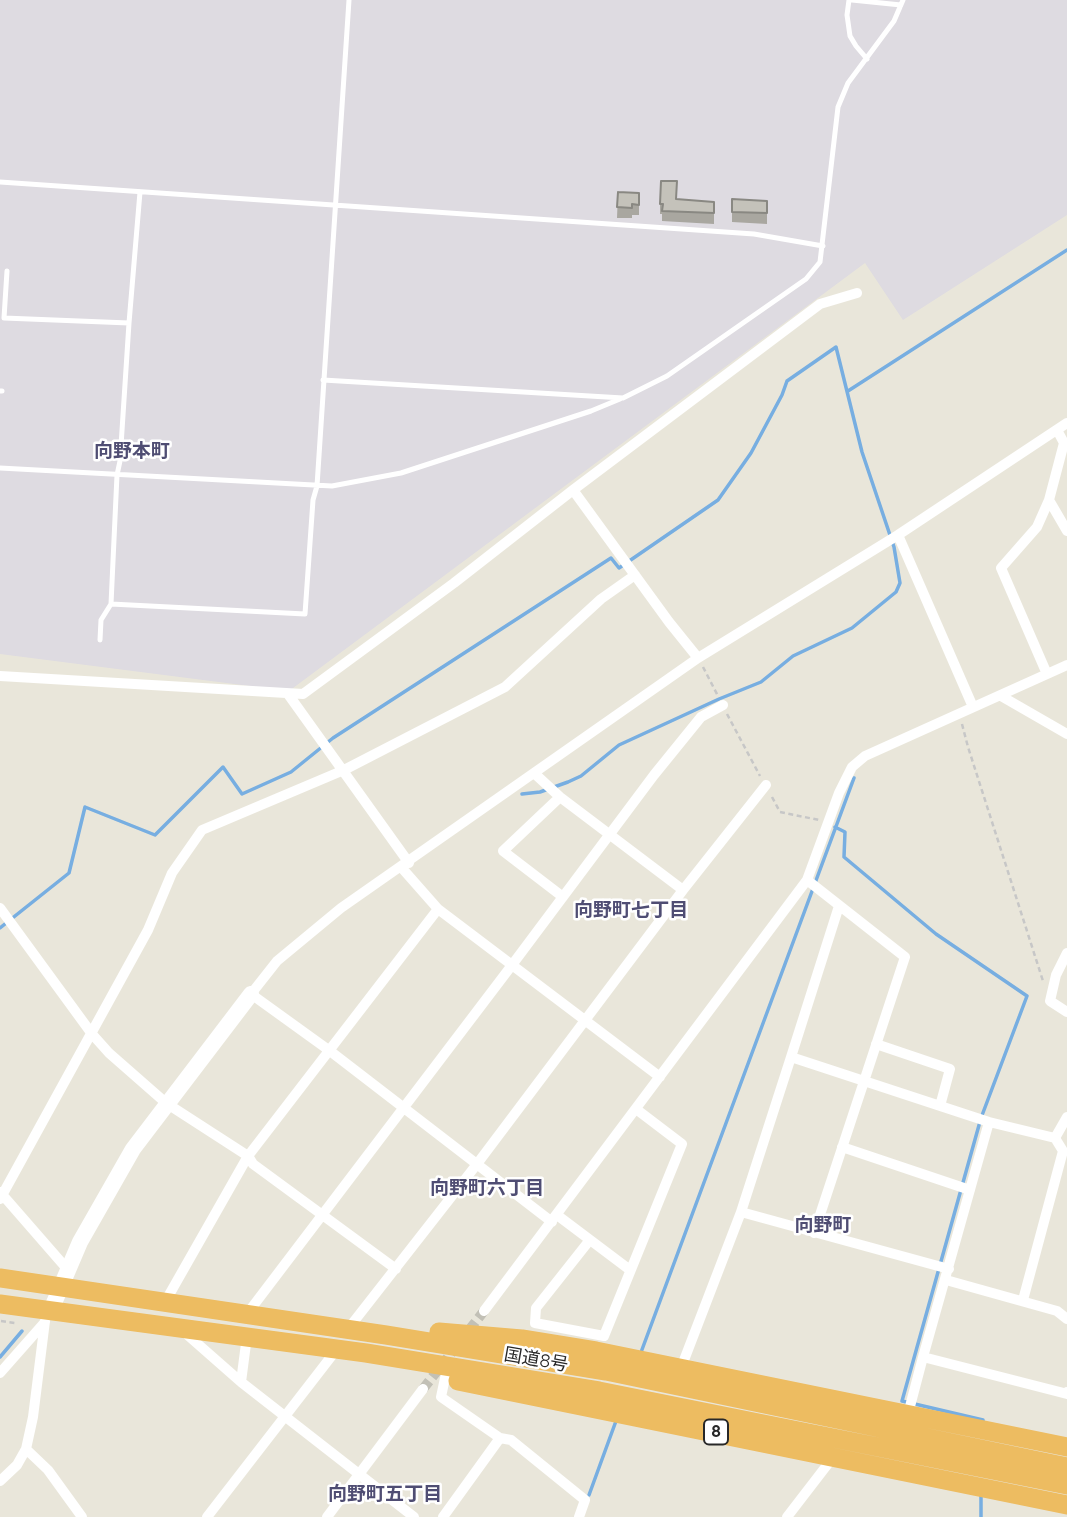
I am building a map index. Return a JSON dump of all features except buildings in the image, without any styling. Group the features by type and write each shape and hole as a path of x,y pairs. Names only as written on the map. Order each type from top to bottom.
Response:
{"highway":[{"name":"国道8号","path":"0,1278 65,1278 165,1302 606,1371 1067,1467"},
{"name":"国道8号","path":"0,1304 48,1315 178,1327 366,1353 599,1391 1067,1485"},
{"name":"8","path":"354,1330 442,1332 522,1339 681,1368 1067,1447"},
{"name":"8","path":"366,1353 445,1378 1067,1505"}],"street":[{"path":"0,676 303,694 454,583 820,304 857,293"},
{"path":"0,1373 48,1315 105,1195 133,1149 276,961 341,908 698,658 898,535 1067,423"},
{"path":"1047,674 1001,568 1037,527 1049,500 1064,443 1057,430"},
{"path":"573,490 698,658"},
{"path":"1049,500 1067,531"},
{"path":"898,535 973,707"},
{"path":"65,1278 1,1195 148,930 172,873 202,830 344,770 505,687 601,599 635,575"},
{"path":"484,1311 807,880 852,767 865,755 1067,665"},
{"path":"288,694 344,770 405,865 438,909 660,1077"},
{"path":"1001,696 1067,734"},
{"path":"247,1314 654,775 701,717 723,705"},
{"path":"534,773 560,797 683,890"},
{"path":"354,1330 396,1269 584,1020 766,785"},
{"path":"560,797 503,851 563,897"},
{"path":"807,880 905,957 814,1233"},
{"path":"681,1368 741,1212 839,906"},
{"path":"0,908 92,1034 109,1053 166,1103 248,1156 253,1164 396,1269"},
{"path":"165,1302 248,1156 438,909"},
{"path":"1067,953 1056,975 1050,1001 1067,1012"},
{"path":"251,994 477,1164 630,1270"},
{"path":"876,1044 950,1069 940,1106"},
{"path":"792,1057 982,1120 1055,1138 1063,1151 1023,1300"},
{"path":"590,1241 536,1308 536,1323 604,1336 682,1144 636,1109"},
{"path":"1055,1138 1067,1117"},
{"path":"908,1414 948,1274 982,1120"},
{"path":"842,1147 965,1188"},
{"path":"741,1212 948,1274 1057,1311 1067,1319"},
{"path":"0,1481 17,1465 26,1449 48,1315"},
{"path":"178,1327 284,1418 414,1517"},
{"path":"241,1382 247,1336"},
{"path":"206,1517 337,1349"},
{"path":"923,1357 1066,1394 1067,1392"},
{"path":"445,1378 441,1397 500,1438 512,1440 585,1500 579,1517"},
{"path":"327,1517 424,1390"},
{"path":"443,1517 500,1438"},
{"path":"26,1449 48,1470 82,1517"},
{"path":"787,1517 834,1456"}],"lane":[{"path":"111,604 305,614 313,500 317,486 349,0"},
{"path":"0,468 317,486 368,481 401,473 623,398 667,376 806,279 820,262 838,107 849,83 867,59 894,21 902,2 850,0 847,15 850,36 867,59"},
{"path":"0,182 754,234 823,246"},
{"path":"100,640 101,620 111,604 117,475 139,191"},
{"path":"7,271 2,309 4,318 129,323"},
{"path":"323,380 623,398"}],"path":[{"path":"698,658 780,812 829,822"},
{"path":"960,714 971,760 1050,1001"},
{"path":"0,1321 15,1324"}],"shaded area":[{"path":"0,0 1067,0 1067,215 903,320 865,263 289,691 0,654"}],"waterway":[{"path":"848,391 1067,250"},
{"path":"0,928 69,873 85,807 155,835 223,767 242,794 291,772 333,738 611,558 619,568 718,500 751,453 787,381 836,347 862,452 894,547 900,583 896,592 852,628 793,656 761,682 619,745 581,776 540,792 522,794"},
{"path":"640,1355 854,778"},
{"path":"835,827 845,832 844,857 936,934 1027,996 981,1118 902,1401 983,1420 983,1424"},
{"path":"0,1357 22,1331"},
{"path":"589,1495 616,1421"},
{"path":"981,1495 981,1517"}],"tunnel":[{"path":"423,1389 484,1311"}],"district":[{"name":"向野本町","path":"132,451"},
{"name":"向野町七丁目","path":"631,910"},
{"name":"向野町六丁目","path":"487,1188"},
{"name":"向野町","path":"823,1225"},
{"name":"向野町五丁目","path":"385,1494"}]}
